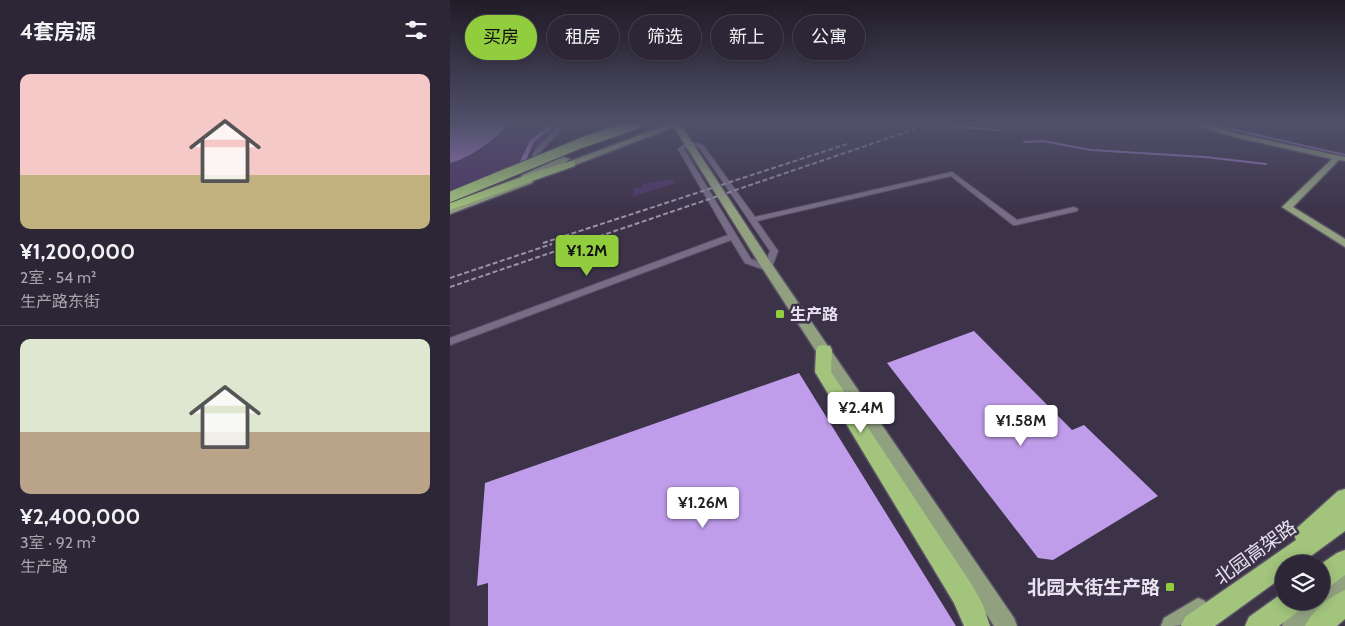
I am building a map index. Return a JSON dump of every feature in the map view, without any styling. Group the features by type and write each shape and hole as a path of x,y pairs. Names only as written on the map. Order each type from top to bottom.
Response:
{"highway":[{"path":"450,192 551,153"},
{"path":"450,196 556,153"},
{"path":"450,208 557,167 571,164"},
{"path":"824,350 823,372 963,594 974,614 977,626"},
{"path":"1305,535 1345,498"},
{"name":"北园高架路","path":"1194,626 1345,518"},
{"path":"1330,572 1345,561"},
{"path":"1318,626 1345,602"},
{"path":"1258,626 1279,610"}],"main road":[{"path":"450,208 504,186 543,166 578,153"},
{"path":"571,164 599,153"},
{"path":"695,153 768,268 1006,626"},
{"path":"1319,153 1341,158"},
{"path":"1341,158 1287,207 1345,244"},
{"path":"1172,626 1345,508"},
{"path":"1293,626 1345,584"}],"street":[{"path":"535,156 542,153"},
{"path":"684,153 748,261 768,268 774,251 706,153"},
{"path":"535,156 543,166"},
{"path":"753,220 952,174 1016,223 1074,209"},
{"path":"450,342 700,247 734,236"}],"shaded area":[{"path":"450,153 530,153 517,164 450,190"},
{"path":"450,153 473,153 466,157 450,163"},
{"path":"668,179 674,180 676,183 632,197 634,188 642,187 643,184"}],"building":[{"path":"974,331 1072,430 1084,425 1158,496 1053,560 1038,558 887,363"},
{"path":"799,373 956,626 488,626 488,583 477,586 485,483"}],"waterway":[{"path":"517,169 526,153"},
{"path":"1143,153 1205,157 1266,164"},
{"path":"1337,153 1345,155"}],"railway":[{"path":"543,243 819,153"},
{"path":"450,287 844,153"},
{"path":"450,278 552,244"}],"place":[{"name":"生产路","path":"780,314"},
{"name":"北园大街生产路","path":"1170,587"}]}
